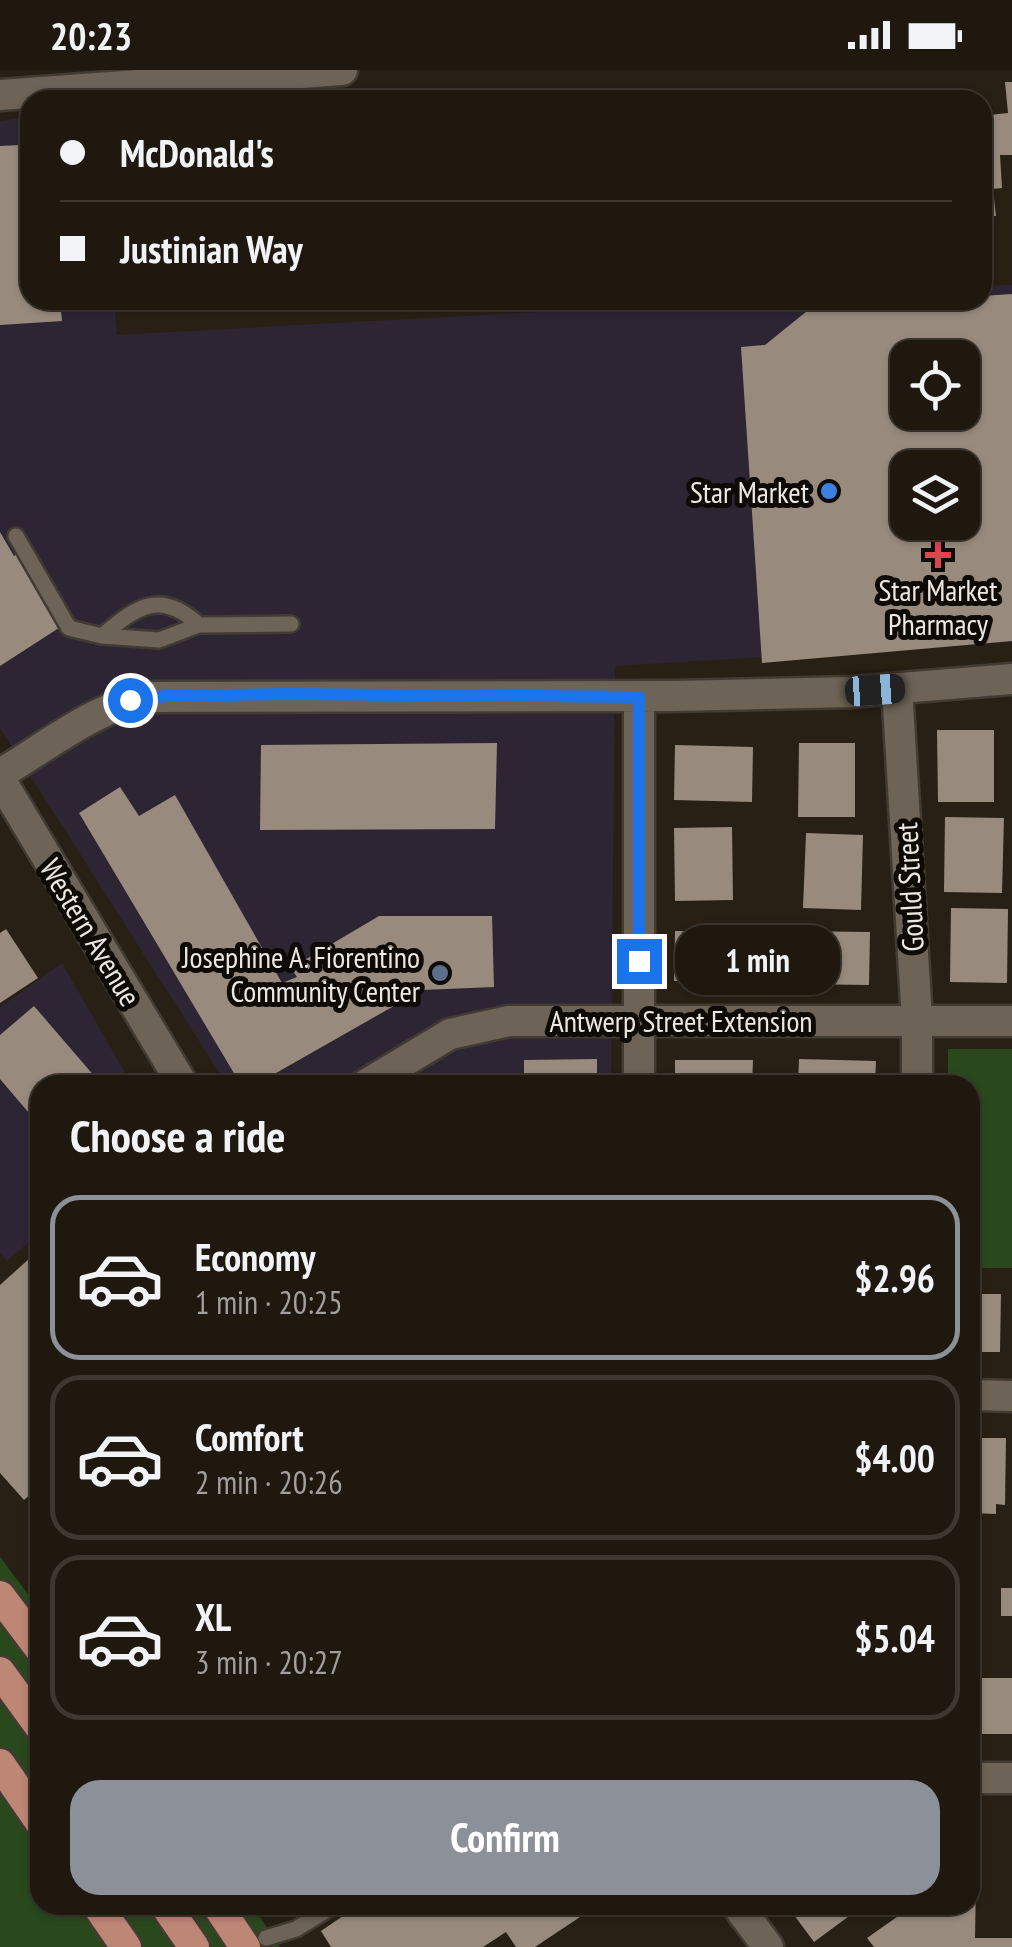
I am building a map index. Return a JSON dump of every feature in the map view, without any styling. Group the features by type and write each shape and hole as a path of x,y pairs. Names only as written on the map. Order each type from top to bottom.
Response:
{"main road":[{"path":"0,1596 30,1636"},
{"path":"0,1672 30,1713"},
{"path":"0,1764 30,1808"},
{"path":"104,1915 126,1947"},
{"path":"172,1915 194,1947"},
{"path":"228,1915 256,1942"}],"street":[{"path":"63,90 232,74 342,70"},
{"path":"0,777 108,710 149,696 639,697 898,688 1012,679"},
{"name":"Gould Street","path":"898,688 917,1075"},
{"path":"638,1075 639,697"},
{"name":"Western Avenue","path":"0,777 177,1075"},
{"name":"Antwerp Street Extension","path":"382,1075 450,1034 508,1021 1012,1021"},
{"path":"980,1395 1012,1396"},
{"path":"980,1778 1012,1778"},
{"path":"744,1915 768,1947"}],"lane":[{"path":"16,536 69,628 102,636 159,640 199,625 291,624"},
{"path":"102,636 134,609 151,604 186,612 199,625"},
{"path":"256,1942 296,1929 319,1915"}],"shaded area":[{"path":"20,118 20,310 115,310 117,335 574,310 992,310 992,286 1012,285 1012,642 615,666 611,1075 221,1075 0,728 0,121"},
{"path":"62,963 126,1075 30,1075 30,1241 7,1261 0,1252 0,1007"}],"green space":[{"path":"948,1049 1012,1049 1012,1268 980,1268 980,1075 948,1075"},
{"path":"0,1557 30,1597 30,1915 259,1915 280,1947 0,1947"}],"building":[{"path":"1005,82 1012,82 1012,155 1000,155 1002,188 993,189 996,216 992,216 992,115 1008,113"},
{"path":"20,145 20,310 61,310 62,321 0,325 0,146"},
{"name":"Star Market","path":"1012,294 1012,641 762,663 741,347 765,345 808,310 992,310 992,295"},
{"path":"0,532 14,556 18,553 62,626 0,666"},
{"path":"937,730 994,730 994,802 938,802"},
{"path":"497,743 495,829 260,830 261,745"},
{"path":"799,743 855,743 855,817 798,817"},
{"path":"675,745 753,747 752,802 674,800"},
{"path":"120,787 139,816 175,795 282,983 297,977 291,968 379,916 492,916 494,987 422,990 273,1075 235,1075 79,813"},
{"path":"945,817 1004,818 1002,893 944,892"},
{"path":"732,827 733,900 675,901 674,828"},
{"path":"806,833 863,835 861,910 803,908"},
{"path":"951,908 1008,909 1007,983 950,982"},
{"path":"6,929 38,978 0,1003 0,933"},
{"path":"675,931 753,932 752,983 674,981"},
{"path":"792,931 870,932 869,985 792,984"},
{"path":"34,1006 93,1075 30,1075 30,1114 0,1079 0,1035"},
{"path":"597,1059 597,1075 524,1075 524,1060"},
{"path":"799,1059 876,1061 875,1075 798,1075"},
{"path":"675,1060 753,1060 752,1075 675,1075"},
{"path":"30,1258 30,1495 24,1500 0,1473 0,1285"},
{"path":"980,1294 1001,1294 1000,1352 980,1352"},
{"path":"980,1438 1006,1438 1005,1505 996,1504 996,1514 980,1513"},
{"path":"1001,1588 1012,1588 1012,1616 1001,1616"},
{"path":"980,1678 1012,1678 1012,1734 980,1734"},
{"path":"344,1915 583,1915 535,1947 516,1947 506,1932 483,1947 331,1947 321,1931"},
{"path":"794,1915 850,1915 814,1942"},
{"path":"900,1915 975,1915 975,1938 1012,1938 1012,1947 874,1947 867,1938"}],"place":[{"name":"Star Market","path":"829,491"},
{"name":"Star Market Pharmacy","path":"938,555"},
{"name":"Josephine A. Fiorentino Community Center","path":"440,973"}],"route":[{"path":"130,700 149,696 290,694 639,697 639,961"}]}
